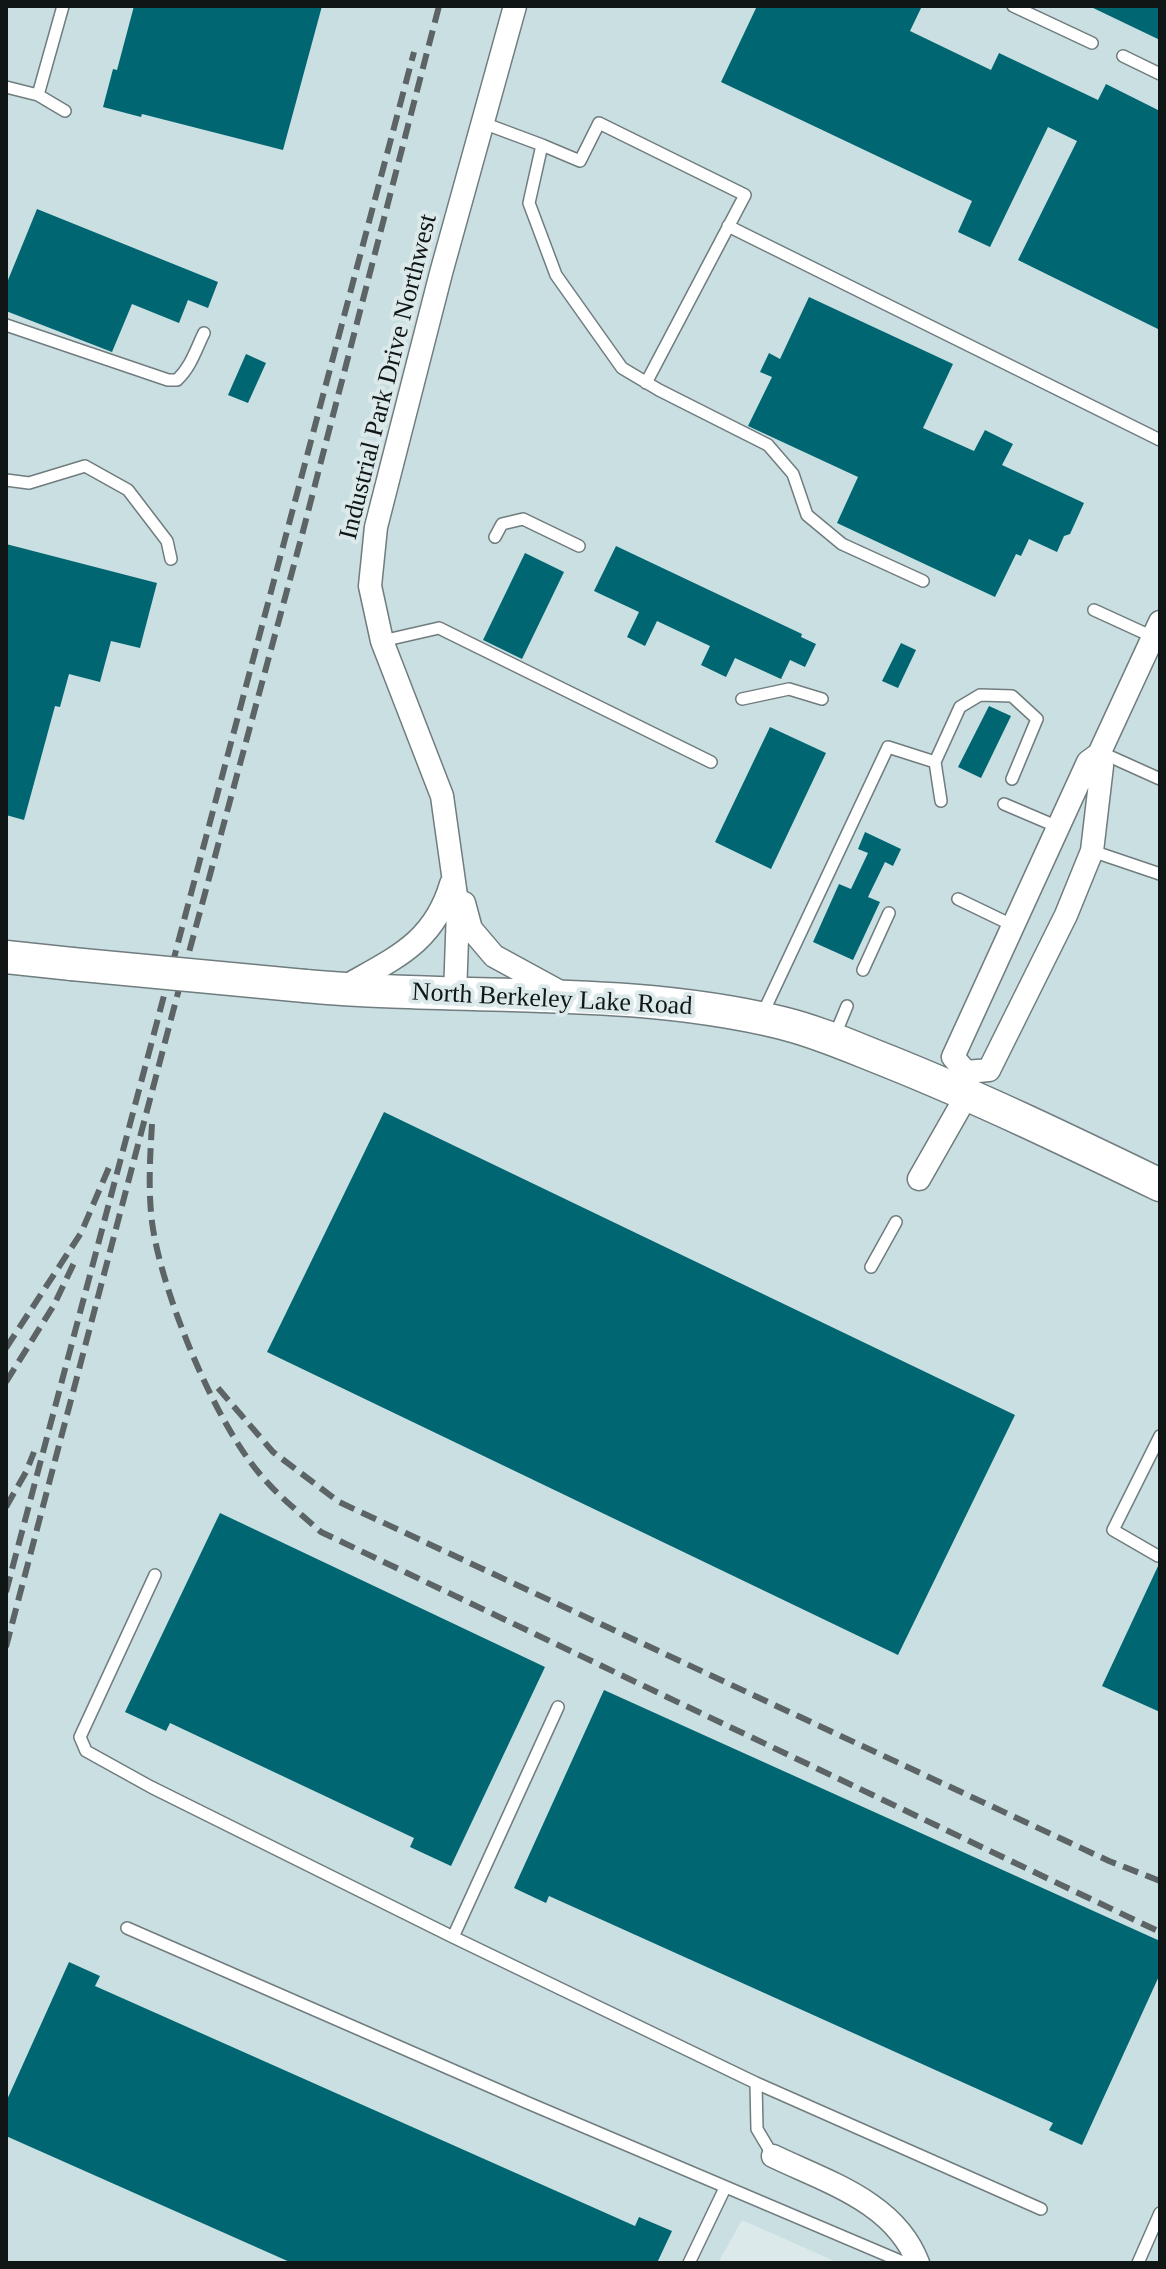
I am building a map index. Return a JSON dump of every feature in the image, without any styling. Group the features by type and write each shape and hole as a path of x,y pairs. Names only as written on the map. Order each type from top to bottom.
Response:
{"street":[{"name":"Industrial Park Drive Northwest","path":"455,995 458,910 442,796 382,641 370,586 376,527 441,273 515,6"},
{"path":"964,1085 953,1057 1088,762 1100,753 1156,630"},
{"path":"919,1179 964,1085 989,1070 1066,915 1092,851 1102,766 1100,753"},
{"path":"341,989 418,942 444,908 454,871"},
{"path":"454,871 471,929 494,956 568,996"},
{"name":"North Berkeley Lake Road","path":"6,957 341,989 455,995 568,996 701,1007 782,1023 964,1085 1160,1185"},
{"path":"773,2156 872,2204 903,2235 918,2263"}],"lane":[{"path":"38,95 63,6"},
{"path":"1013,6 1092,43"},
{"path":"1123,56 1160,74"},
{"path":"6,87 38,95 65,111"},
{"path":"483,123 580,161 599,123 745,195 646,383"},
{"path":"542,145 529,203 556,275 622,368 768,445 793,474 807,515 842,544 923,581"},
{"path":"728,226 1160,440"},
{"path":"6,325 168,380 177,380 182,376 204,333"},
{"path":"6,480 29,483 85,466 128,490 167,541 171,559"},
{"path":"495,537 502,524 523,519 579,546"},
{"path":"1094,610 1156,630"},
{"path":"382,641 439,628 711,762"},
{"path":"742,699 789,689 822,699"},
{"path":"941,801 935,762 960,707 980,695 1012,696 1037,719 1012,779"},
{"path":"760,1019 888,747 935,762"},
{"path":"1100,753 1160,779"},
{"path":"1004,804 1058,827"},
{"path":"1092,851 1160,874"},
{"path":"958,899 1014,926"},
{"path":"863,970 889,913"},
{"path":"833,1040 847,1006"},
{"path":"871,1267 896,1222"},
{"path":"1158,1556 1113,1530 1160,1436"},
{"path":"155,1575 80,1737 86,1751 151,1787 453,1937 756,2083 1041,2209"},
{"path":"453,1937 558,1707"},
{"path":"127,1928 905,2263"},
{"path":"756,2083 757,2129 773,2156"},
{"path":"689,2263 725,2188"},
{"path":"1138,2263 1160,2213"}],"shaded area":[{"path":"6,6 1160,6 1160,2263 839,2263 742,2220 718,2263 6,2263"}],"building":[{"path":"134,6 322,6 283,150 103,107 113,69 117,70"},
{"path":"757,6 922,6 910,31 991,70 999,53 1098,100 1106,84 1160,111 1160,330 1018,260 1077,141 1048,127 990,247 958,232 972,201 721,82"},
{"path":"1089,6 1160,6 1160,40"},
{"path":"37,209 218,282 208,308 188,300 179,323 132,304 112,352 6,311 6,285"},
{"path":"809,297 953,364 923,428 974,451 985,430 1013,444 1002,465 1084,503 1070,534 1064,536 1057,552 1029,539 1021,556 1016,554 995,597 837,523 858,477 748,426 772,377 760,372 769,353 780,359"},
{"path":"246,354 266,363 248,403 228,395"},
{"path":"6,544 157,583 140,648 111,641 100,682 69,674 60,707 55,706 24,820 6,815"},
{"path":"616,546 802,634 801,637 816,644 805,667 790,660 781,679 735,658 726,677 701,665 710,646 657,621 645,646 627,637 639,612 594,591"},
{"path":"525,553 564,572 522,659 483,640"},
{"path":"901,643 916,650 898,688 882,681"},
{"path":"989,706 1011,716 981,778 958,767"},
{"path":"770,727 826,753 771,869 715,842"},
{"path":"865,832 901,849 893,866 885,862 868,897 880,902 853,960 813,942 839,884 851,889 868,853 858,849"},
{"path":"384,1112 1015,1415 898,1655 267,1352"},
{"path":"220,1513 545,1667 451,1866 410,1847 414,1838 170,1723 166,1731 125,1712"},
{"path":"1160,1564 1160,1712 1102,1686"},
{"path":"604,1690 1160,1941 1160,1974 1082,2145 1049,2130 1053,2123 549,1896 546,1903 514,1888"},
{"path":"69,1962 100,1976 95,1986 635,2226 639,2217 672,2231 657,2263 292,2263 6,2136 6,2102"}],"railway":[{"path":"6,1647 302,535 439,6"},
{"path":"6,1592 414,52"},
{"path":"152,1124 152,1222 166,1283 192,1354 242,1450 273,1489 321,1532 1160,1932"},
{"path":"6,1348 81,1233 110,1165"},
{"path":"6,1382 54,1305 74,1263"},
{"path":"218,1388 273,1452 339,1502 1109,1861 1160,1881"},
{"path":"6,1507 34,1452"}]}
